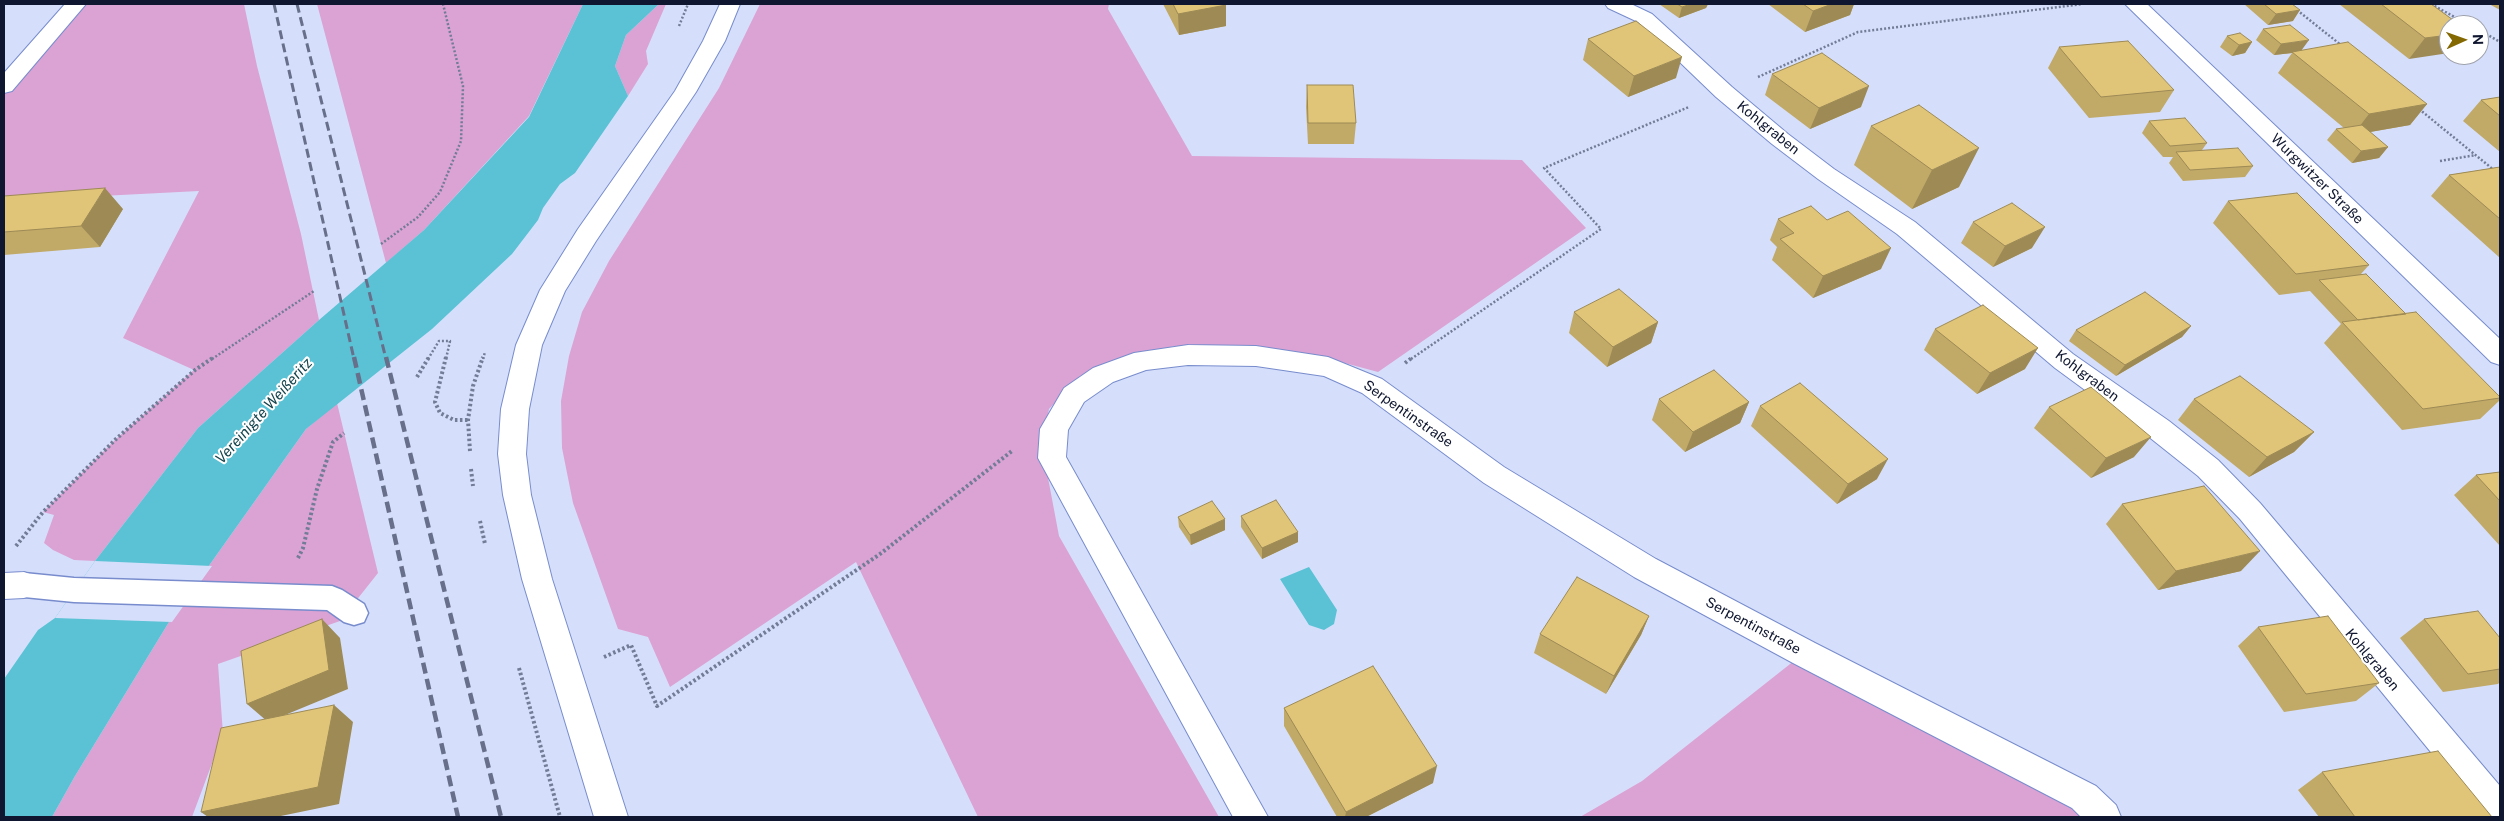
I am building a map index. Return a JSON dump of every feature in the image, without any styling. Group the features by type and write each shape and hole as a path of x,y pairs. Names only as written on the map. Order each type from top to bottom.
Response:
{"street":[{"path":"4,86 76,4"},
{"path":"610,817 537,579 520,504 512,454 515,409 530,346 553,290 685,92 714,41 730,4"},
{"name":"Kohlgraben","path":"1615,4 1644,18 1724,92 1826,174 1906,228 2064,361 2159,429 2208,468 2250,511 2305,580 2500,811"},
{"name":"Wurgwitzer Straße","path":"2135,4 2500,355"},
{"name":"Serpentinstraße","path":"1251,817 1052,458 1054,430 1062,412 1074,395 1103,375 1143,360 1188,355 1256,356 1328,367 1372,386 1494,475 1645,568 1804,653 2084,797 2104,817"}],"lane":[{"path":"14,585 74,590 332,598 354,613"}],"path":[{"path":"381,244 418,217 440,192 461,142 463,86 443,4"},
{"path":"1372,386 1601,229 1544,168 1724,92 1858,32 2082,4"},
{"path":"2290,4 2344,48"},
{"path":"2431,4 2451,15"},
{"path":"2489,36 2500,42"},
{"path":"2414,105 2500,175"},
{"path":"2440,161 2476,155"},
{"path":"15,548 43,512 109,446 195,370 314,291"},
{"path":"417,378 440,341 450,341 435,402 440,413 454,420 468,420"},
{"path":"613,653 631,645 657,706 880,554 1062,412"},
{"path":"278,597 303,548 317,489 333,442 344,433"}],"shaded area":[{"path":"76,4 244,4 257,66 301,234 319,320 198,428 95,561 74,560 53,550 44,543 54,515 43,512 116,439 194,370 123,338 199,191 4,201 4,86"},
{"path":"317,4 583,4 529,116 424,230 386,263"},
{"path":"659,4 666,4 646,51 648,64 628,96 615,66 626,35"},
{"path":"760,4 1109,4 1108,9 1192,156 1522,160 1586,228 1378,372 1326,358 1251,347 1175,346 1121,357 1080,376 1049,409 1042,446 1059,536 1219,817 978,817 856,562 670,687 648,637 618,629 573,503 562,448 561,401 569,356 582,312 609,261 719,88"},
{"path":"337,403 378,573 340,621 218,664 223,734 192,817 52,817 169,622 306,429"},
{"path":"1804,653 2084,797 2104,817 1580,817 1642,781"}],"water":[{"name":"Vereinigte Weißeritz","path":"583,4 659,4 626,35 615,66 628,96 575,173 560,184 543,208 538,220 512,254 432,329 306,429 169,622 52,817 4,817 4,679 38,630 55,618 95,561 198,428 424,230 529,117"},
{"path":"1309,567 1337,610 1334,624 1324,630 1309,625 1280,579"}],"pier":[{"path":"95,561 212,566 172,622 55,618"}],"building":[{"path":"1173,4 1225,4 1226,5 1178,14"},
{"path":"1677,4 1691,4 1682,7"},
{"path":"1803,4 1832,4 1813,11"},
{"path":"2264,4 2292,4 2300,10 2276,14"},
{"path":"2381,4 2431,4 2446,15 2439,15 2439,36 2425,38"},
{"path":"1636,21 1682,57 1634,76 1588,39"},
{"path":"2290,25 2309,40 2281,44 2263,29"},
{"path":"2240,33 2252,42 2239,45 2227,36"},
{"path":"2128,41 2174,90 2101,97 2059,47"},
{"path":"2348,42 2427,104 2369,114 2292,52"},
{"path":"1822,53 1869,86 1819,108 1772,74"},
{"path":"1307,85 1353,85 1356,123 1308,123"},
{"path":"2500,97 2500,116 2481,100"},
{"path":"1919,105 1979,148 1932,170 1871,126"},
{"path":"2185,118 2207,143 2170,146 2149,121"},
{"path":"2362,125 2388,147 2361,151 2336,129"},
{"path":"2238,148 2253,166 2190,170 2176,152"},
{"path":"2500,167 2500,219 2449,175"},
{"path":"105,188 81,226 4,232 4,196"},
{"path":"2297,193 2369,265 2296,274 2228,201"},
{"path":"2012,203 2045,227 2005,246 1973,222"},
{"path":"1811,206 1827,220 1848,211 1891,248 1823,276 1780,239 1794,233 1778,219"},
{"path":"2366,274 2406,314 2358,320 2319,280"},
{"path":"1619,289 1658,322 1613,347 1574,312"},
{"path":"2145,292 2191,326 2125,365 2076,330"},
{"path":"1983,305 2038,348 1990,373 1935,329"},
{"path":"2416,312 2500,398 2423,409 2342,322"},
{"path":"1714,370 1749,402 1693,432 1659,399"},
{"path":"2240,376 2314,432 2267,457 2194,399"},
{"path":"1800,383 1888,459 1848,484 1760,406"},
{"path":"2091,387 2151,437 2106,458 2049,407"},
{"path":"2500,472 2500,501 2476,475"},
{"path":"2204,486 2260,551 2176,571 2122,504"},
{"path":"1276,500 1298,532 1262,548 1241,516"},
{"path":"1212,501 1225,519 1190,535 1178,517"},
{"path":"1577,577 1649,616 1614,676 1540,634"},
{"path":"2478,611 2500,638 2500,669 2468,674 2424,619"},
{"path":"2328,616 2379,683 2306,694 2258,627"},
{"path":"322,619 329,670 247,704 241,651"},
{"path":"1373,666 1437,766 1346,812 1284,708"},
{"path":"334,705 318,787 201,812 221,728"},
{"path":"2438,751 2492,817 2355,817 2322,772"}],"railway":[{"path":"274,4 354,359"},
{"path":"297,4 386,359"},
{"path":"354,357 458,817"},
{"path":"386,357 501,817"}]}
